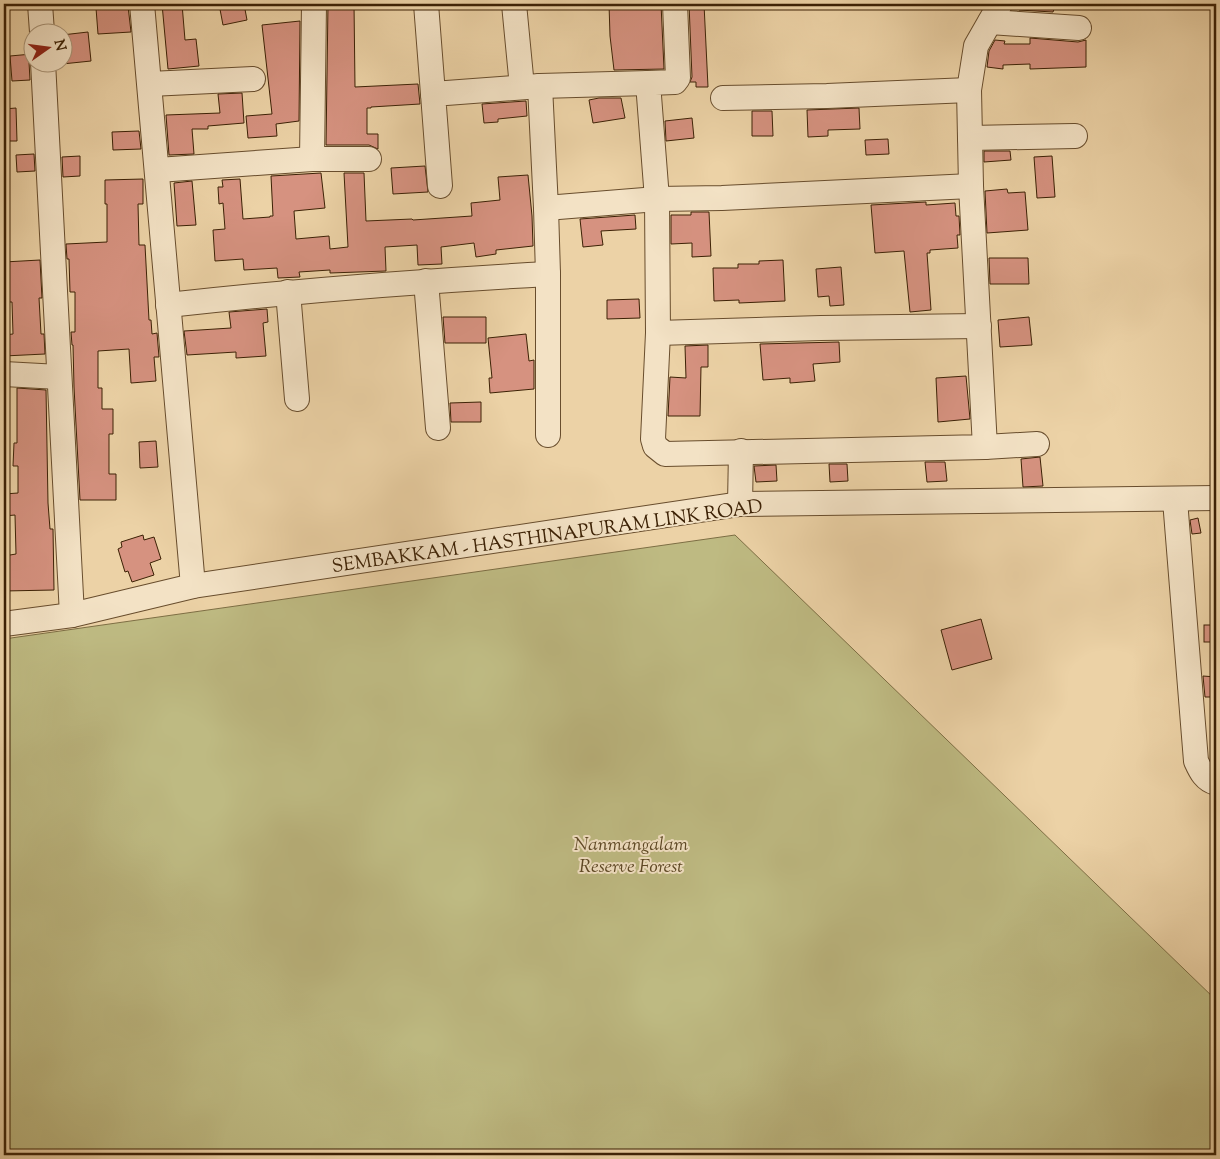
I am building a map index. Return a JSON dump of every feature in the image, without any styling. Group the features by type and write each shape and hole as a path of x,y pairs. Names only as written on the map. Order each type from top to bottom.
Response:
{"street":[{"path":"40,4 41,22"},
{"path":"142,4 193,586"},
{"path":"312,159 314,4"},
{"path":"426,4 440,186"},
{"path":"514,4 531,86 546,208 548,435"},
{"path":"434,94 531,86 676,82 678,78 675,4"},
{"path":"985,447 971,186 969,90 976,46 995,13 1079,28"},
{"path":"44,72 72,615"},
{"path":"150,84 253,79"},
{"path":"648,83 657,199 658,332 653,439 655,446 665,454 985,447 1037,444"},
{"path":"723,98 969,90"},
{"path":"970,138 1076,136"},
{"path":"158,170 312,159 369,159"},
{"path":"546,208 657,199 971,186"},
{"path":"168,305 288,292 548,274"},
{"path":"426,281 438,428"},
{"path":"288,292 297,399"},
{"path":"658,332 979,326"},
{"path":"4,374 59,377"},
{"path":"740,504 741,451"},
{"name":"SEMBAKKAM - HASTHINAPURAM LINK ROAD","path":"4,624 72,615 193,586 740,504 1216,498"},
{"path":"1175,500 1196,762 1202,774 1209,781 1216,783"}],"green space":[{"name":"Nanmangalam Reserve Forest","path":"735,535 1216,1000 1216,1155 4,1155 4,639"}],"building":[{"path":"162,4 182,4 185,40 196,39 199,66 168,69"},
{"path":"219,4 244,4 247,20 223,25"},
{"path":"328,4 354,4 355,87 418,84 420,104 367,108 367,134 378,134 378,149 369,145 326,145"},
{"path":"609,4 661,4 664,69 614,70"},
{"path":"689,4 704,4 708,87 696,87 696,82 690,82 692,77"},
{"path":"1020,4 1056,4 1053,12 1019,10"},
{"path":"128,6 131,32 98,34 96,8"},
{"path":"300,21 299,121 276,124 277,136 248,138 246,116 272,114 262,25"},
{"path":"88,32 91,61 72,63 72,34"},
{"path":"1030,38 1078,42 1086,40 1086,67 1030,69 1030,64 1003,65 1003,69 987,67 989,51 995,40 1005,41 1004,44 1030,44"},
{"path":"22,55 22,72 30,72 30,80 12,81 10,56"},
{"path":"242,93 244,123 208,126 208,129 192,129 194,154 169,155 166,115 220,113 218,94"},
{"path":"621,98 625,118 593,123 589,100"},
{"path":"526,101 527,116 498,119 498,122 484,123 482,104"},
{"path":"16,108 17,141 4,141 4,109"},
{"path":"859,108 860,129 828,130 828,136 808,137 807,110"},
{"path":"752,111 772,111 773,136 752,136"},
{"path":"692,118 694,138 666,141 665,121"},
{"path":"139,131 141,149 113,150 112,132"},
{"path":"888,139 889,154 866,155 865,140"},
{"path":"984,151 1010,151 1011,160 984,162"},
{"path":"34,154 35,171 17,172 16,155"},
{"path":"80,156 80,176 63,177 62,157"},
{"path":"1052,156 1055,197 1037,198 1034,157"},
{"path":"425,166 428,192 393,194 391,168"},
{"path":"321,173 325,208 294,211 296,239 329,236 330,249 348,247 344,173 364,173 366,221 472,216 471,203 500,200 498,177 528,175 533,246 496,250 496,254 476,257 474,243 441,247 442,264 418,265 417,245 385,247 386,271 330,273 330,270 299,272 300,277 278,278 277,268 244,270 243,259 215,261 213,230 225,229 223,203 219,204 218,187 223,187 222,180 240,179 243,219 273,216 271,176"},
{"path":"143,179 143,204 138,204 139,245 145,245 149,320 151,320 152,334 157,333 159,357 154,357 156,381 131,383 129,349 98,351 98,388 102,388 102,409 113,409 113,434 109,434 109,474 116,474 116,500 80,500 71,332 75,332 75,292 70,292 69,259 67,259 66,244 107,242 105,180"},
{"path":"192,181 196,225 177,226 174,183"},
{"path":"1007,189 1008,193 1025,192 1028,230 987,233 985,191"},
{"path":"926,202 926,205 955,203 956,216 959,216 960,235 957,235 958,248 930,250 930,253 927,253 931,310 910,312 904,251 875,253 871,205"},
{"path":"691,212 709,212 711,256 692,257 692,243 671,244 671,215 691,215"},
{"path":"635,215 636,229 601,231 603,245 583,247 580,219"},
{"path":"989,258 1028,258 1029,284 990,284"},
{"path":"40,260 42,298 39,298 41,334 44,334 45,354 4,356 4,335 13,334 12,302 4,302 4,262"},
{"path":"783,260 785,301 739,303 739,300 714,301 713,268 738,268 738,264 759,264 759,261"},
{"path":"841,267 844,305 830,306 829,296 818,297 816,269"},
{"path":"639,299 640,318 607,319 607,300"},
{"path":"267,309 268,322 263,323 266,356 236,358 236,352 187,355 184,331 231,328 229,312"},
{"path":"443,317 486,317 486,343 445,343"},
{"path":"1029,317 1032,345 1000,347 998,320"},
{"path":"526,334 529,361 534,360 534,389 490,393 489,378 492,378 488,338"},
{"path":"839,342 840,362 813,364 815,381 790,383 790,378 763,380 760,344"},
{"path":"708,345 708,367 701,367 700,416 668,416 670,377 686,378 685,346"},
{"path":"966,376 970,419 938,422 936,378"},
{"path":"17,388 46,390 48,503 50,529 53,529 54,590 4,591 4,556 16,554 15,515 4,516 4,494 18,493 18,466 13,466 14,443 17,443"},
{"path":"481,402 481,422 451,422 450,403"},
{"path":"156,441 158,467 140,468 139,442"},
{"path":"1040,457 1043,486 1023,487 1021,459"},
{"path":"925,462 945,462 947,481 927,482"},
{"path":"829,464 847,464 848,481 830,482"},
{"path":"776,465 777,481 756,482 754,466"},
{"path":"1198,518 1201,533 1192,534 1190,520"},
{"path":"143,535 144,540 154,537 161,559 150,563 154,575 132,582 128,571 125,572 118,549 122,547 121,542"},
{"path":"981,619 992,659 952,670 941,630"},
{"path":"1204,625 1216,625 1216,642 1204,642"},
{"path":"1203,676 1216,677 1216,697 1205,697"}]}
